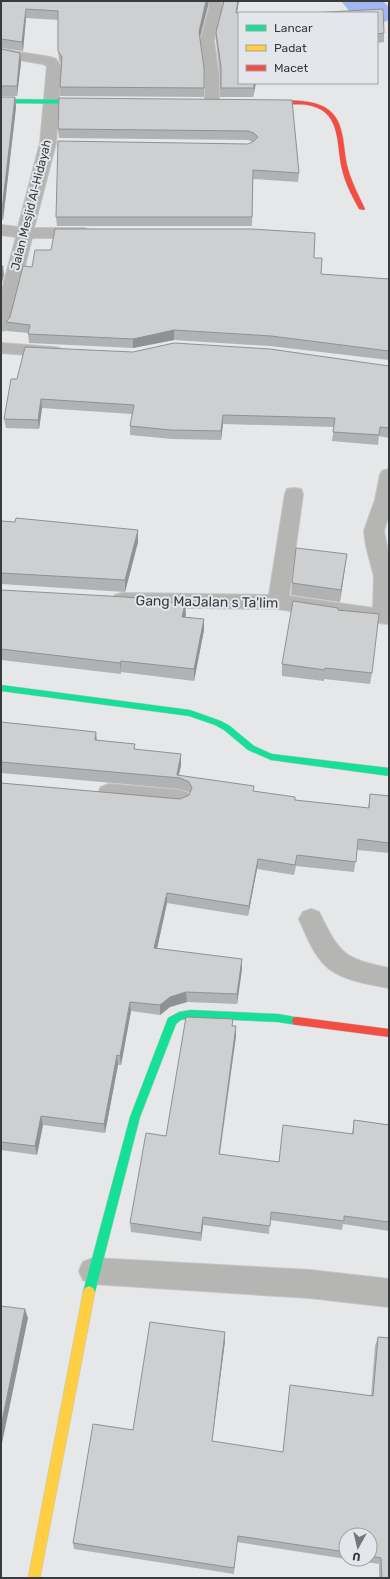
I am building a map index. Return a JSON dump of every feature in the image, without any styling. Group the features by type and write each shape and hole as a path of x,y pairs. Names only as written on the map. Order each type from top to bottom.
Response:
{"street":[{"path":"211,1 215,3 216,8 207,42 212,77 211,103"},
{"name":"Jalan Mesjid Al-Hidayah","path":"1,53 52,62 54,66 52,101 54,143 26,233 1,326"},
{"path":"1,101 96,102"},
{"path":"255,103 310,105 321,107 329,112 335,120 341,137 342,161 350,188 362,209"},
{"path":"1,230 26,233 98,233"},
{"path":"1,348 71,352"},
{"path":"386,617 384,576 376,546 374,531 384,500 389,475"},
{"path":"278,602 294,494"},
{"name":"Gang MaJalan s Ta'lim","path":"103,599 278,602 340,612 386,617"},
{"path":"1,688 190,713 212,720 227,728 247,746 258,753 271,757 389,772"},
{"path":"86,791 180,799"},
{"path":"312,919 322,944 333,958 355,971 389,978"},
{"path":"34,1578 84,1310 93,1271 135,1117 173,1019 184,1014 278,1018 389,1032"},
{"path":"93,1271 310,1284 389,1293"}],"building":[{"path":"1,1 206,1 199,32 204,68 204,88 60,87 62,57 58,51 58,11 26,9 22,42 1,39"},
{"path":"224,1 238,1 236,13 238,13 238,84 254,84 254,88 221,88 221,67 216,32"},
{"path":"383,9 384,33 378,34 378,12 329,12"},
{"path":"1,49 20,53 17,86 1,86"},
{"path":"1,97 15,97 2,210 1,210"},
{"path":"59,98 292,100 299,173 253,170 252,217 56,217 58,141 248,144 258,137 254,133 248,131 58,129"},
{"path":"55,229 252,229 315,233 314,258 322,258 321,274 389,279 389,351 271,336 174,330 133,339 28,334 30,325 6,322 10,317 23,266 32,267 35,250 51,250"},
{"path":"174,343 270,349 389,366 389,428 380,427 379,435 333,432 335,418 223,415 221,431 171,430 130,426 134,405 41,399 38,420 4,419 11,379 17,379 25,347 133,352"},
{"path":"16,518 138,530 125,580 1,573 1,521 15,522"},
{"path":"296,548 347,554 341,590 292,583"},
{"path":"1,590 126,597 185,604 182,617 204,619 194,669 121,661 120,663 1,649"},
{"path":"293,601 338,608 338,610 379,614 372,673 325,668 325,670 282,664"},
{"path":"1,722 96,732 95,740 135,744 134,749 181,754 177,775 254,786 253,791 295,797 295,800 369,808 370,794 389,796 389,843 358,839 356,862 297,855 295,865 258,859 249,906 167,893 154,948 242,959 237,994 186,992 170,997 160,1005 130,1002 120,1056 117,1055 104,1124 41,1116 35,1146 1,1142 1,783 180,799 189,795 192,788 189,782 180,778 1,762"},
{"path":"186,1017 233,1019 232,1026 236,1026 219,1154 279,1162 283,1125 353,1134 354,1120 389,1125 389,1222 344,1216 344,1221 271,1212 270,1226 203,1217 201,1233 130,1223 146,1133 166,1136"},
{"path":"1,1306 25,1309 1,1426"},
{"path":"150,1322 225,1332 212,1441 283,1452 290,1385 373,1396 378,1337 389,1338 389,1578 382,1578 381,1558 378,1557 378,1527 338,1527 338,1551 238,1536 234,1568 73,1543 93,1424 133,1430"}],"waterway":[{"path":"361,1 372,12"}],"traffic: fast":[{"path":"1,101 88,102"},
{"path":"1,688 190,713 218,723 227,728 251,748 271,757 389,772"},
{"path":"89,1292 135,1117 172,1021 179,1016 191,1014 278,1018 297,1021"}],"traffic: slow":[{"path":"34,1578 89,1292"}],"traffic: jam":[{"path":"262,103 306,103 328,111 334,118 337,125 340,134 345,169 352,189 362,209"},
{"path":"297,1021 389,1033"}]}
